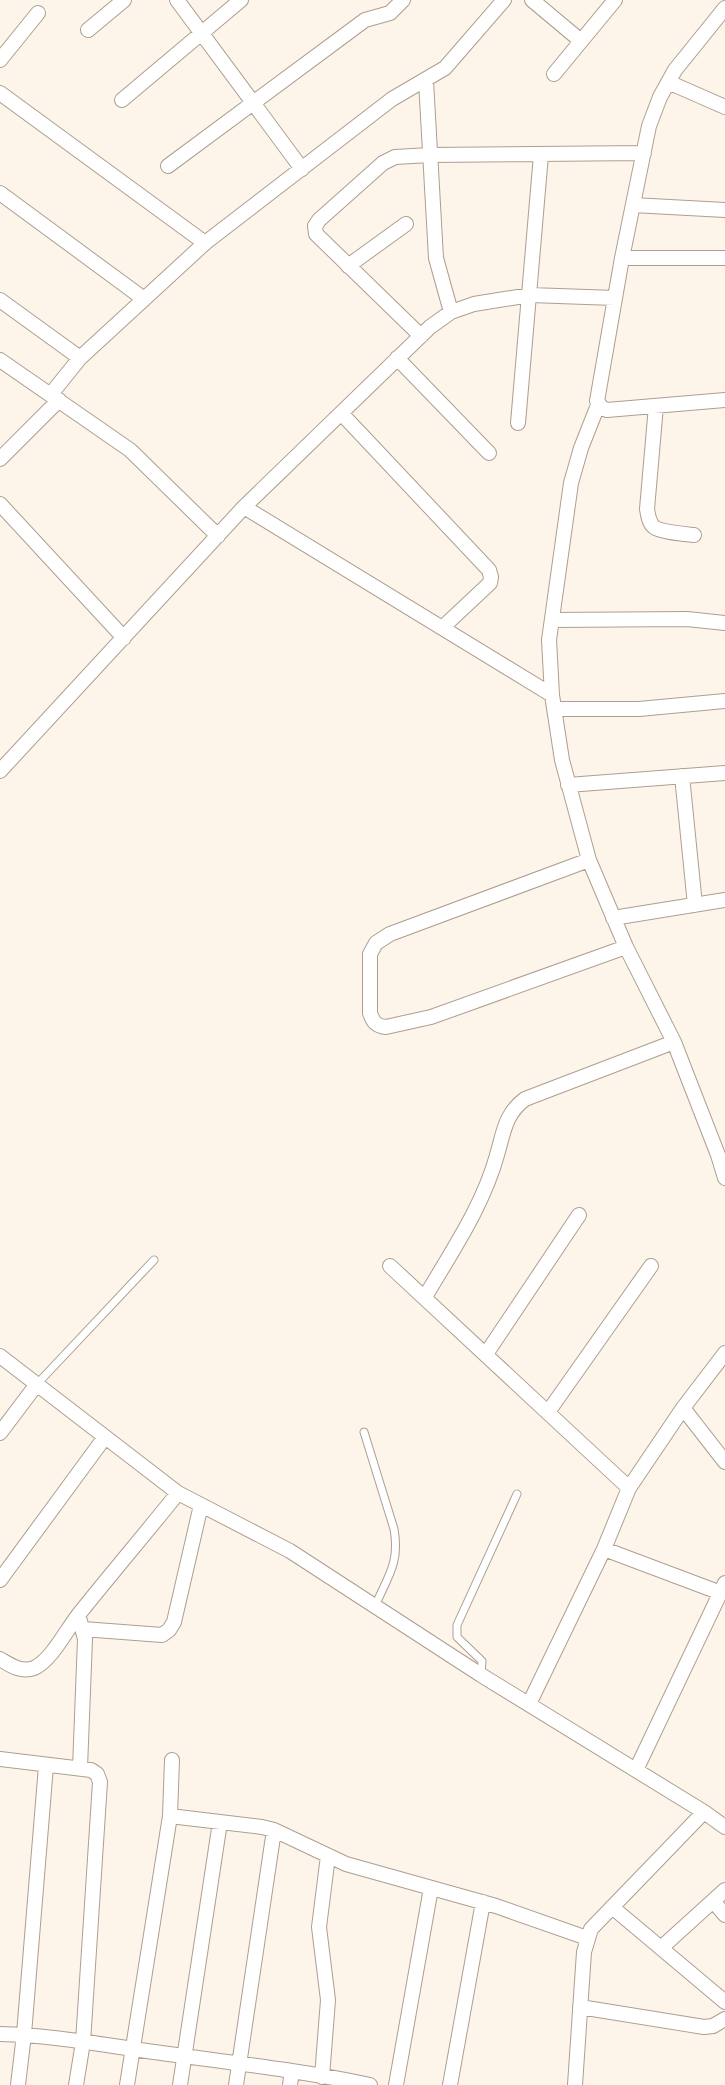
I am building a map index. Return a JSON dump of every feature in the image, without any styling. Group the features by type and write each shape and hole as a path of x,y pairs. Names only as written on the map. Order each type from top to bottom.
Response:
{"street":[{"path":"88,30 124,0"},
{"path":"177,0 302,169"},
{"path":"122,100 241,0"},
{"path":"168,166 254,104 365,20 379,14 390,13 403,0"},
{"path":"0,459 55,397 80,358 144,299 205,244 392,99 445,68 504,0"},
{"path":"532,0 581,41"},
{"path":"554,74 615,0"},
{"path":"724,12 675,70 660,97 650,126 622,258 597,395 598,405 583,442 571,483 549,640 552,695 562,760 589,860 626,948 674,1042 718,1155 725,1178"},
{"path":"0,60 38,13"},
{"path":"426,80 436,258 451,312"},
{"path":"668,82 725,107"},
{"path":"0,93 205,244"},
{"path":"420,336 316,234 315,226 319,220 383,163 395,157 430,155 644,153"},
{"path":"518,423 541,155"},
{"path":"0,193 144,299"},
{"path":"633,205 725,210"},
{"path":"348,266 406,224"},
{"path":"622,258 725,258"},
{"path":"0,772 244,507 420,336 451,312 474,304 530,295 615,298"},
{"path":"0,300 80,358"},
{"path":"398,358 489,453"},
{"path":"0,360 130,450 218,536"},
{"path":"598,405 607,410 725,400"},
{"path":"656,406 647,509 649,519 653,527 694,535"},
{"path":"341,413 489,570 491,577 490,583 442,628"},
{"path":"0,504 124,638"},
{"path":"244,507 552,695"},
{"path":"552,620 687,619 725,624"},
{"path":"554,709 639,709 725,701"},
{"path":"568,785 725,773"},
{"path":"682,776 695,905"},
{"path":"589,860 390,934 376,943 370,954 370,1013 373,1021 378,1026 386,1027 431,1017 626,948"},
{"path":"613,918 725,900"},
{"path":"425,1297 482,1197 493,1169 507,1120 514,1107 525,1099 674,1042"},
{"path":"486,1354 579,1215"},
{"path":"390,1266 629,1488"},
{"path":"548,1412 651,1266"},
{"path":"529,1704 604,1549 629,1488 683,1408 725,1353"},
{"path":"0,1356 178,1493 290,1551 481,1676 704,1812 725,1827"},
{"path":"0,1433 37,1384"},
{"path":"683,1408 725,1462"},
{"path":"0,1580 105,1437"},
{"path":"0,1659 13,1667 24,1670 33,1668 43,1662 78,1616 178,1493"},
{"path":"83,1629 162,1635 169,1630 174,1622 201,1505"},
{"path":"604,1549 723,1588 636,1770"},
{"path":"78,1616 83,1629 84,1672 80,1768"},
{"path":"0,1759 46,1766 91,1770 97,1774 100,1782 83,2042 76,2085"},
{"path":"127,2085 170,1816 172,1760"},
{"path":"18,2085 24,2034 46,1766"},
{"path":"575,2085 580,2007 587,1938 591,1929 704,1812"},
{"path":"170,1816 274,1830 346,1864 483,1902 587,1938"},
{"path":"180,2085 220,1822"},
{"path":"236,2085 274,1830"},
{"path":"322,2077 328,2000 319,1927 328,1856"},
{"path":"396,2085 431,1888"},
{"path":"661,1948 725,1890"},
{"path":"713,1901 725,1915"},
{"path":"450,2085 483,1902"},
{"path":"612,1907 725,2002"},
{"path":"580,2007 704,2027 712,2026 725,2019"},
{"path":"0,2034 24,2034 239,2064 291,2078 322,2077 369,2085"}],"lane":[{"path":"37,1384 154,1260"},
{"path":"364,1432 394,1529 397,1545 396,1559 375,1606"},
{"path":"481,1676 482,1661 457,1637 456,1625 517,1494"}]}
